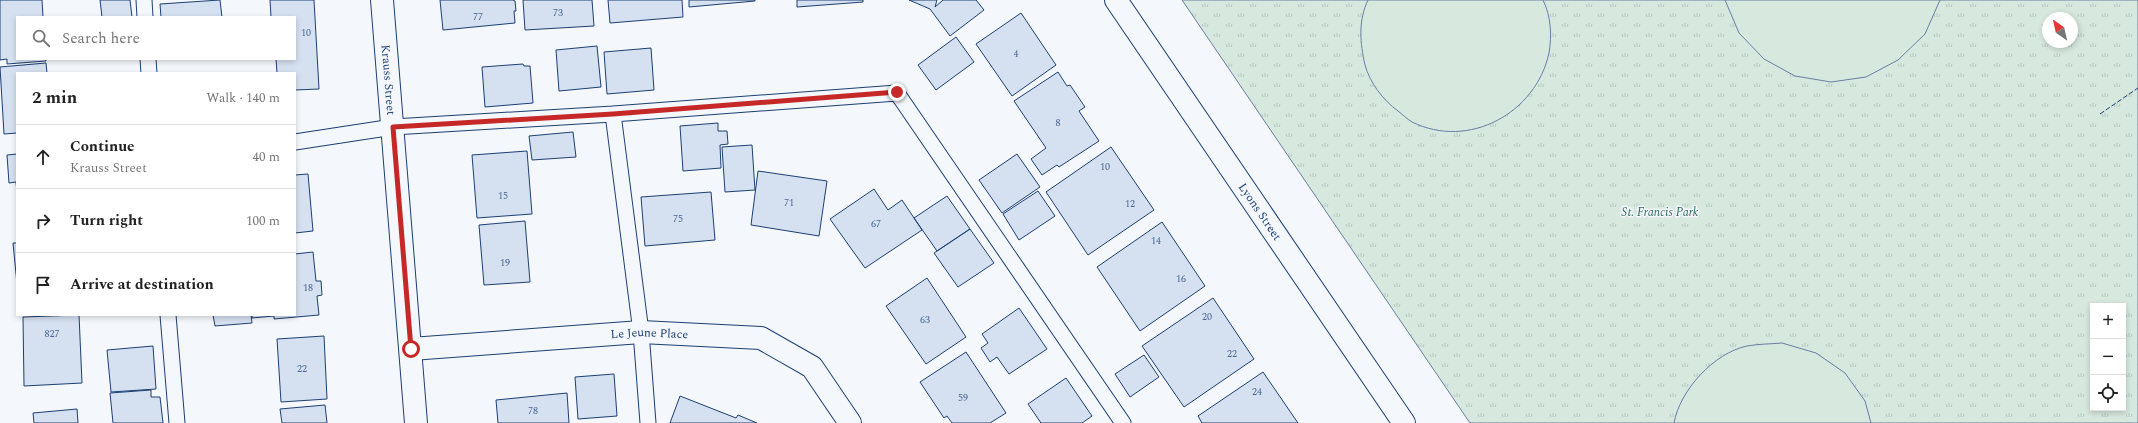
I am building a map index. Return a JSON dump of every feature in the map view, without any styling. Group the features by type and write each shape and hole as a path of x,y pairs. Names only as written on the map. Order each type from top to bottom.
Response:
{"street":[{"name":"Krauss Street","path":"382,0 416,423"},
{"name":"Lyons Street","path":"1116,0 1404,423"},
{"name":"Le Jeune Place","path":"411,349 641,332 761,338 812,367 850,423"}],"lane":[{"path":"144,0 145,16"},
{"path":"148,60 149,72"},
{"path":"296,142 393,127 613,114 897,92 1123,423"},
{"path":"613,114 641,332 648,423"},
{"path":"168,316 177,423"}],"green space":[{"name":"St. Francis Park","path":"1182,0 2138,0 2138,423 1470,423"},
{"path":"1368,0 1543,0 1548,13 1550,40 1549,53 1542,74 1530,93 1515,109 1497,120 1477,128 1456,131 1434,130 1412,122 1392,107 1382,96 1367,72 1362,49 1361,24"},
{"path":"1725,0 1940,0 1925,34 1898,60 1866,77 1831,82 1795,76 1764,59 1739,33"},
{"path":"1782,343 1816,353 1845,373 1865,401 1871,423 1674,423 1683,398 1691,386 1700,375 1723,356 1747,346"}],"building":[{"path":"0,0 42,0 43,16 16,16 16,60 46,61 7,64 7,59 0,60"},
{"path":"100,0 130,0 132,16 102,16"},
{"path":"220,0 222,16 161,16 160,4"},
{"path":"270,0 314,0 319,89 296,90 296,72 277,72 276,60 296,60 296,16 271,16"},
{"path":"440,0 513,0 515,1 516,11 514,11 515,23 443,30"},
{"path":"523,0 592,0 594,26 525,30"},
{"path":"608,0 682,0 683,17 610,23"},
{"path":"689,0 755,0 755,1 689,7"},
{"path":"797,0 863,0 863,2 797,7"},
{"path":"909,0 937,0 935,7 943,0 976,0 984,10 950,36 930,9"},
{"path":"1021,13 1056,65 1012,96 976,44"},
{"path":"956,37 974,62 936,90 918,65"},
{"path":"597,46 601,87 559,91 556,50"},
{"path":"651,48 654,90 607,94 604,52"},
{"path":"46,63 47,72 16,72 16,133 4,134 0,67"},
{"path":"523,64 524,66 530,66 533,103 485,107 482,67"},
{"path":"1058,72 1067,86 1070,85 1085,107 1079,111 1099,141 1059,167 1057,165 1042,175 1031,159 1046,148 1014,101"},
{"path":"718,123 718,131 727,131 728,144 720,145 721,168 683,171 680,126"},
{"path":"573,132 576,157 532,160 529,136"},
{"path":"752,145 755,190 725,192 722,147"},
{"path":"1111,147 1154,210 1088,255 1046,192"},
{"path":"527,151 532,214 477,218 472,155"},
{"path":"16,154 16,182 9,183 7,155"},
{"path":"1017,154 1040,187 1002,213 979,180"},
{"path":"758,171 827,181 819,236 751,225"},
{"path":"308,174 313,231 296,233 296,175"},
{"path":"874,189 888,210 902,200 922,230 865,268 830,219"},
{"path":"1038,191 1055,216 1019,240 1003,214"},
{"path":"711,192 715,240 645,246 641,197"},
{"path":"947,196 970,229 937,251 914,218"},
{"path":"525,221 530,282 484,285 479,225"},
{"path":"1162,222 1205,286 1140,331 1097,267"},
{"path":"970,229 994,263 958,287 934,253"},
{"path":"13,243 16,243 16,274"},
{"path":"313,252 316,281 321,281 322,295 317,296 319,315 274,319 274,316 296,316 296,254"},
{"path":"927,278 966,337 926,364 886,306"},
{"path":"1213,298 1254,359 1184,407 1142,346"},
{"path":"1019,308 1047,349 1009,374 997,357 990,362 981,348 988,343 982,334"},
{"path":"79,316 82,383 24,386 23,317"},
{"path":"213,316 251,316 252,323 215,326"},
{"path":"252,316 274,316 252,318"},
{"path":"324,336 327,399 281,402 277,339"},
{"path":"153,346 156,389 111,392 107,350"},
{"path":"966,352 1006,413 990,423 952,423 947,416 944,418 920,382"},
{"path":"1144,355 1159,377 1130,397 1115,374"},
{"path":"1263,372 1298,423 1202,423 1198,416"},
{"path":"614,374 617,416 578,419 575,377"},
{"path":"1066,378 1092,416 1082,423 1041,423 1028,404"},
{"path":"151,390 151,397 160,397 163,423 113,423 110,393"},
{"path":"567,393 569,423 498,423 496,400"},
{"path":"680,396 736,418 738,415 757,423 670,423"},
{"path":"325,405 327,423 282,423 280,409"},
{"path":"77,409 78,423 34,423 33,413"}],"fence":[{"path":"2100,114 2138,88"}],"route":[{"path":"411,349 393,127 613,114 897,92"}]}
